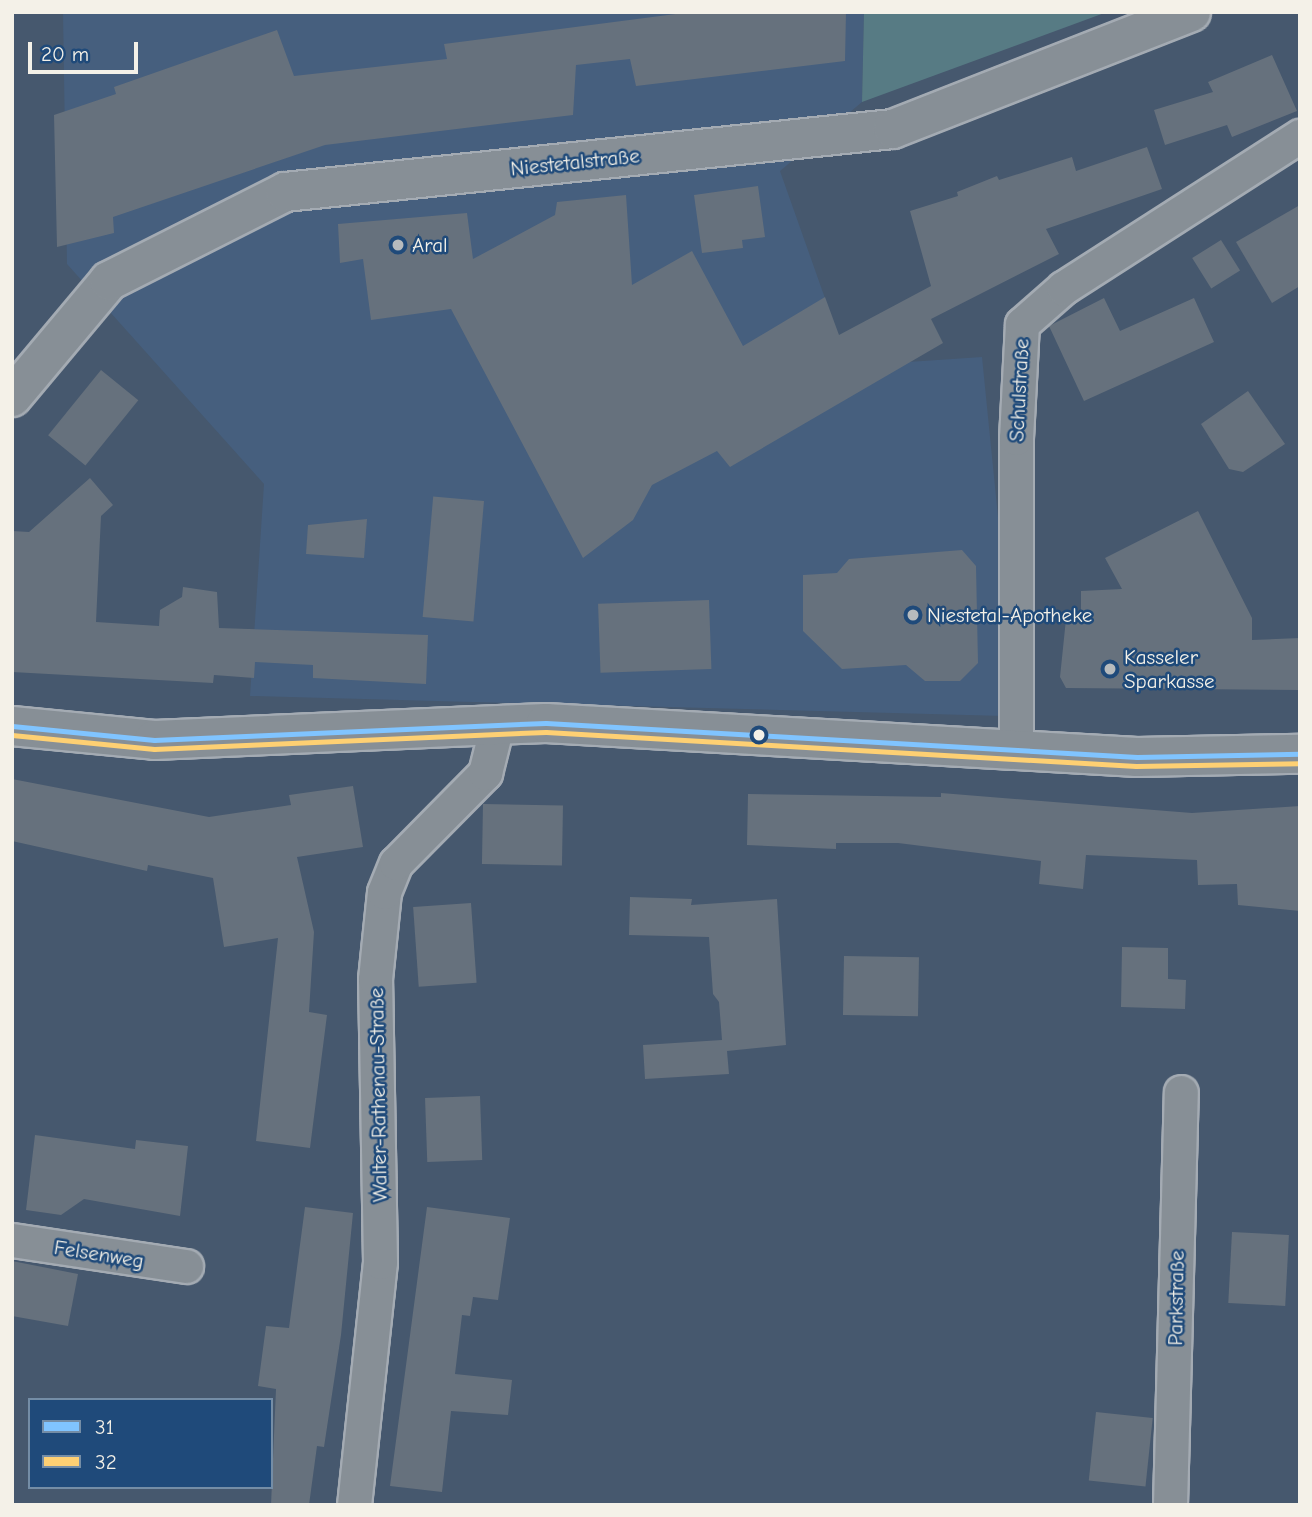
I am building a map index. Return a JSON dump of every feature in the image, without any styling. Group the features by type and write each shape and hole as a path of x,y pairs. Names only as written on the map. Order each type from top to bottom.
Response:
{"main road":[{"name":"Niestetalstraße","path":"12,397 109,281 285,192 893,130 1191,12"},
{"path":"12,726 154,740 497,725 777,733 1137,757 1300,754"}],"street":[{"name":"Schulstraße","path":"1016,751 1016,438 1022,324 1063,288 1300,136"},
{"name":"Walter-Rathenau-Straße","path":"354,1505 380,1262 375,979 384,892 396,863 485,773 497,725"},
{"name":"Parkstraße","path":"1170,1505 1181,1092"},
{"name":"Felsenweg","path":"12,1240 186,1266"}],"shaded area":[{"path":"63,12 864,12 862,102 780,171 849,366 982,357 1000,537 1005,716 250,696 264,484 67,264"}],"green space":[{"path":"864,12 1107,12 862,102"}],"building":[{"path":"691,12 846,12 845,61 636,86 630,59 576,65 573,115 325,145 113,217 114,233 57,247 54,115 116,94 114,87 277,30 294,76 447,59 444,44"},
{"path":"1272,55 1297,111 1232,137 1227,125 1165,145 1154,110 1213,92 1208,82"},
{"path":"1147,147 1162,189 1046,229 1059,254 931,319 943,343 730,467 717,451 652,485 633,520 583,558 451,309 371,320 363,259 340,263 338,224 467,213 473,259 555,215 557,202 626,195 632,285 692,251 743,346 825,297 839,335 931,286 910,211 958,196 957,192 997,176 999,180 1072,157 1076,171"},
{"path":"758,186 765,237 742,240 743,248 702,253 694,195"},
{"path":"1300,205 1300,286 1272,303 1236,242"},
{"path":"1221,240 1240,271 1211,289 1192,258"},
{"path":"1104,298 1120,331 1194,298 1214,342 1084,401 1049,326"},
{"path":"101,370 138,400 85,465 48,435"},
{"path":"1248,391 1285,444 1243,472 1229,469 1201,424"},
{"path":"90,478 113,505 101,516 96,622 159,626 160,610 182,597 183,587 217,592 219,628 428,635 426,684 313,678 313,665 255,662 254,678 214,675 213,683 12,672 12,531 29,532"},
{"path":"433,497 484,501 473,622 423,617"},
{"path":"1198,511 1252,618 1252,640 1300,638 1300,690 1066,688 1060,677 1066,619 1081,618 1081,591 1122,589 1105,558"},
{"path":"367,519 364,558 306,554 308,525"},
{"path":"962,550 976,566 978,663 960,681 925,681 906,665 842,669 803,631 803,575 837,573 849,559"},
{"path":"709,600 711,669 600,673 598,604"},
{"path":"12,779 209,817 291,805 289,795 353,786 363,847 297,857 314,932 309,1012 327,1015 310,1148 256,1141 278,938 224,947 213,878 148,865 147,871 12,841"},
{"path":"941,793 1192,813 1300,806 1300,911 1238,905 1237,884 1198,885 1197,860 1086,855 1083,889 1039,884 1041,861 898,843 836,843 836,849 747,845 748,794 941,797"},
{"path":"483,804 563,805 562,865 482,864"},
{"path":"630,897 692,899 691,905 777,899 786,1045 727,1051 729,1074 645,1079 643,1045 722,1040 719,1002 713,994 709,937 629,935"},
{"path":"471,903 477,983 419,987 413,907"},
{"path":"1122,947 1168,948 1168,979 1186,980 1185,1009 1121,1007"},
{"path":"844,956 919,957 918,1016 843,1015"},
{"path":"480,1096 482,1160 427,1162 425,1098"},
{"path":"35,1135 135,1149 136,1140 188,1146 180,1216 84,1199 61,1215 26,1210"},
{"path":"305,1207 353,1213 341,1335 324,1447 317,1446 309,1505 271,1505 276,1389 258,1386 266,1326 289,1328"},
{"path":"427,1207 510,1218 498,1300 473,1297 470,1316 462,1315 455,1374 512,1380 508,1415 451,1411 442,1492 390,1486"},
{"path":"1232,1232 1289,1235 1285,1306 1228,1303"},
{"path":"12,1261 78,1274 68,1326 12,1316"},
{"path":"1096,1412 1153,1418 1145,1487 1089,1481"}],"transit line":[{"name":"31","path":"12,726 154,740 546,723 1137,757 1300,754"},
{"name":"32","path":"12,735 154,749 546,732 1136,766 1300,763"}],"place":[{"name":"Aral","path":"398,245"},
{"name":"Niestetal-Apotheke","path":"913,615"},
{"name":"Kasseler Sparkasse","path":"1110,669"}]}
